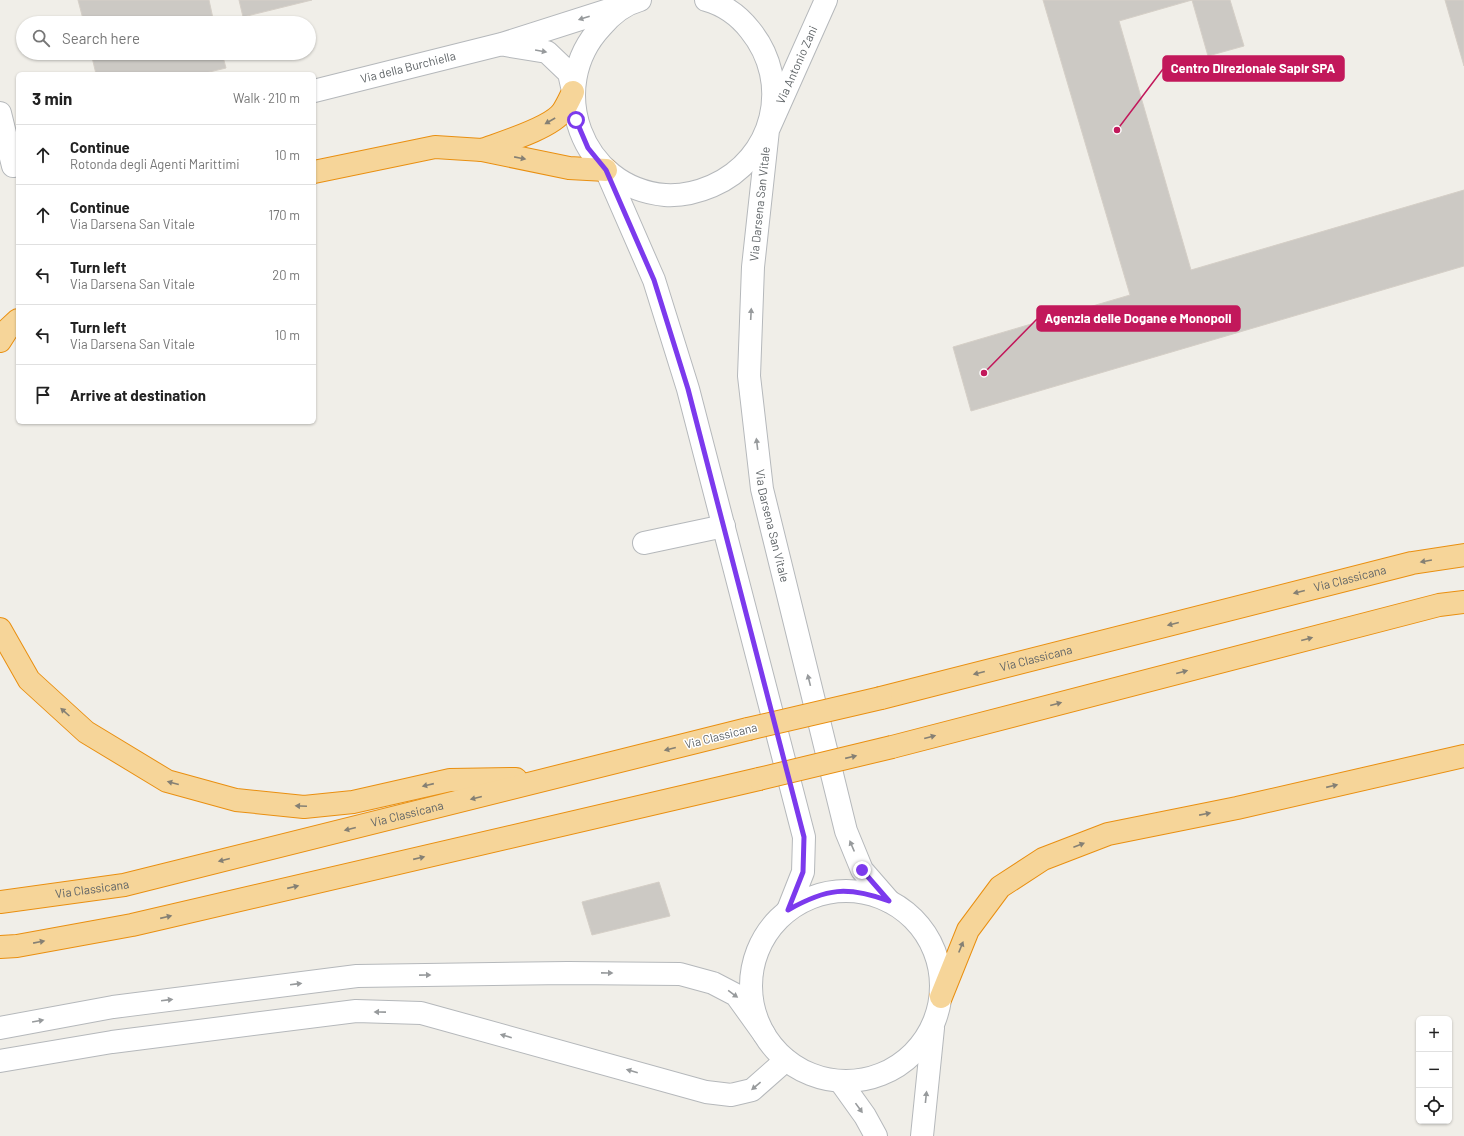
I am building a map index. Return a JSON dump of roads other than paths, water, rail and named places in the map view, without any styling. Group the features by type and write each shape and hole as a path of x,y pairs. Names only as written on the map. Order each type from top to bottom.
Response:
{"highway":[{"path":"482,150 535,130 555,119 563,112 573,92"},
{"path":"316,172 435,147 482,150 569,168 606,170"},
{"path":"0,319 16,308"},
{"path":"0,341 7,330 16,322"},
{"name":"Via Classicana","path":"0,902 124,885 748,729 881,698 1412,563 1464,555"},
{"path":"0,947 18,946 132,925 758,779 892,747 1439,605 1464,602"},
{"path":"0,629 29,680 86,732 167,781 236,800 304,807 353,802 450,780 551,779"},
{"path":"941,996 968,930 1000,887 1043,859 1108,834 1238,808 1464,756"}],"street":[{"path":"637,1 610,16 591,38 578,64 573,92 576,120 588,148 606,170 634,187 665,195 697,192 727,180 751,158 768,130 774,101 772,71 760,43 742,20 716,3 706,0"},
{"name":"Via Antonio Zani","path":"768,130 826,0"},
{"name":"Via della Burchiella","path":"316,90 502,44 637,1"},
{"name":"Via della Burchiella","path":"502,44 547,52 569,73 573,92"},
{"path":"0,113 10,167"},
{"name":"Via Darsena San Vitale","path":"768,130 753,267 748,376 762,489 846,830 862,870 889,901"},
{"name":"Via Darsena San Vitale","path":"606,170 654,280 688,389 804,837 803,872 788,910"},
{"path":"644,543 724,526"},
{"name":"Via Darsena San Vitale","path":"922,1136 934,1024 941,996 940,968 930,940 913,917 889,901 864,892 838,891 812,897 788,910 767,932 760,945 751,975 753,1005 764,1034 774,1048 786,1060 811,1075 840,1081 869,1079 896,1068 918,1049 934,1024"},
{"path":"0,1028 114,1007 357,976 568,973 680,974 713,983 736,995 764,1034"},
{"path":"0,1061 112,1042 356,1011 421,1013 706,1092 731,1095 752,1090 786,1060"},
{"path":"840,1081 876,1136"}],"place":[{"name":"Centro Direzionale Sapir SPA","path":"1117,130"},
{"name":"Agenzia delle Dogane e Monopoli","path":"984,373"}]}
